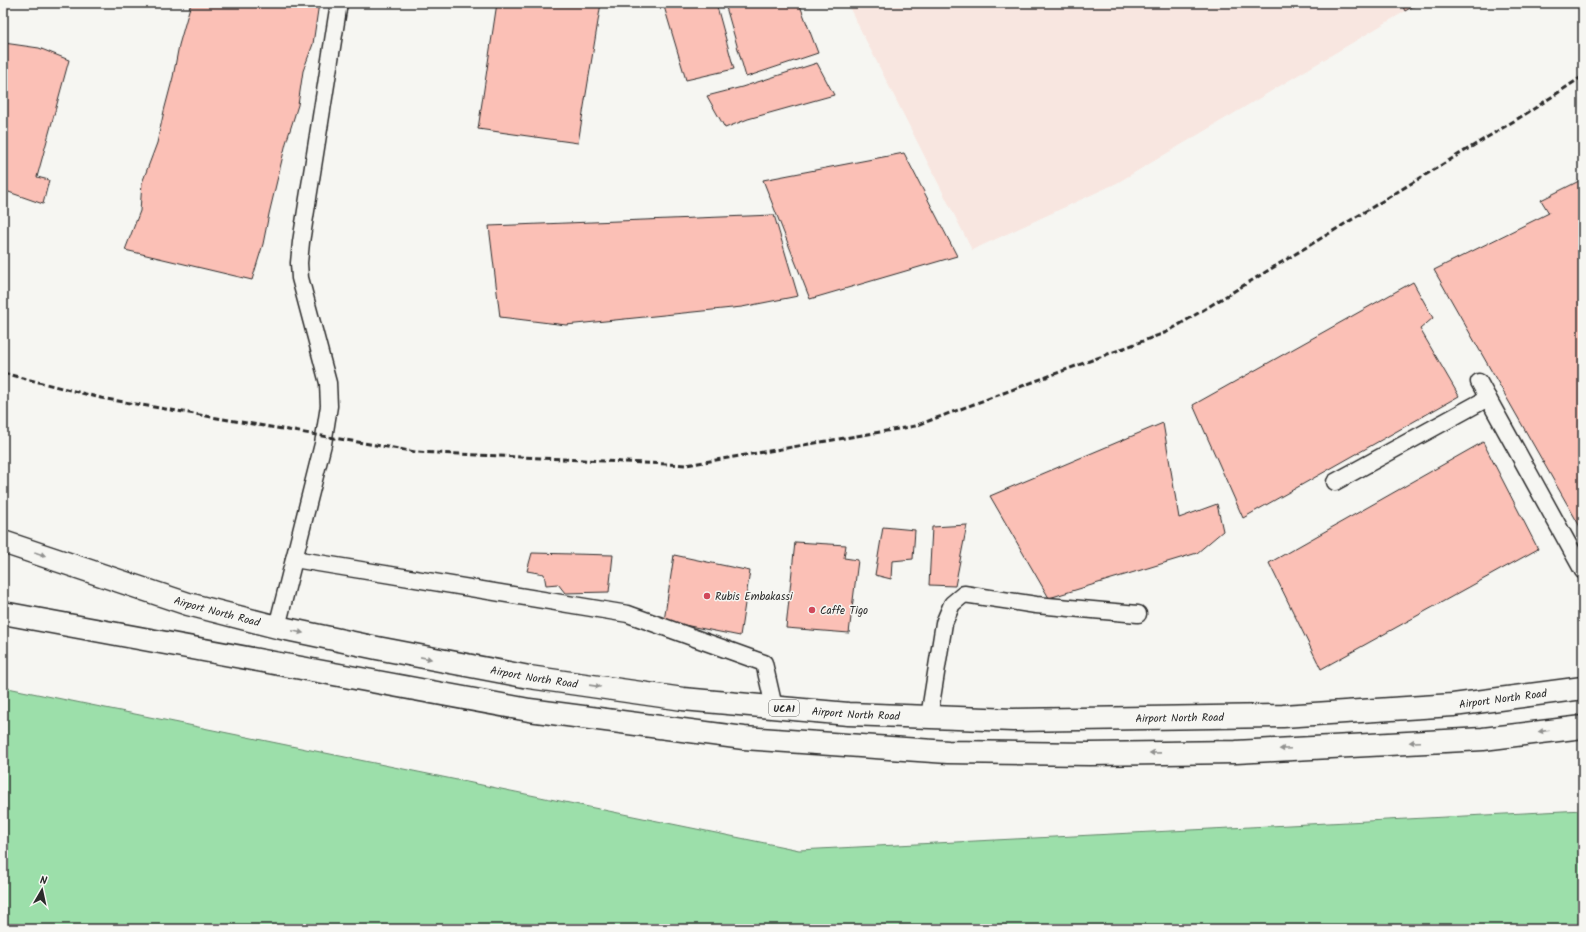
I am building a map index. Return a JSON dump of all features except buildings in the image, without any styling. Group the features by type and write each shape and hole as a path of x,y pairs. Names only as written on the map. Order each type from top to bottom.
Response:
{"main road":[{"name":"Airport North Road","path":"3,542 188,604 277,627 529,677 683,699 848,714 1014,720 1283,716 1453,705 1583,688"},
{"path":"3,613 529,710 744,738 948,752 1236,752 1483,739 1583,727"}],"lane":[{"path":"277,627 323,444 329,406 328,382 300,278 299,263 302,234 339,3"},
{"path":"1479,382 1583,571"},
{"path":"1335,482 1488,398"},
{"path":"294,559 628,614 721,648 746,655 764,663 774,707"},
{"path":"929,717 944,623 952,604 964,594 1036,605 1138,614"}],"shaded area":[{"path":"847,3 1419,3 1117,183 972,250"}],"green space":[{"path":"3,687 799,850 1583,810 1583,929 3,929"}],"railway":[{"path":"3,373 101,398 416,452 687,465 915,426 1167,332 1532,110 1583,76"}],"place":[{"name":"Rubis Embakassi","path":"707,596"},
{"name":"Caffe Tigo","path":"812,610"}]}
